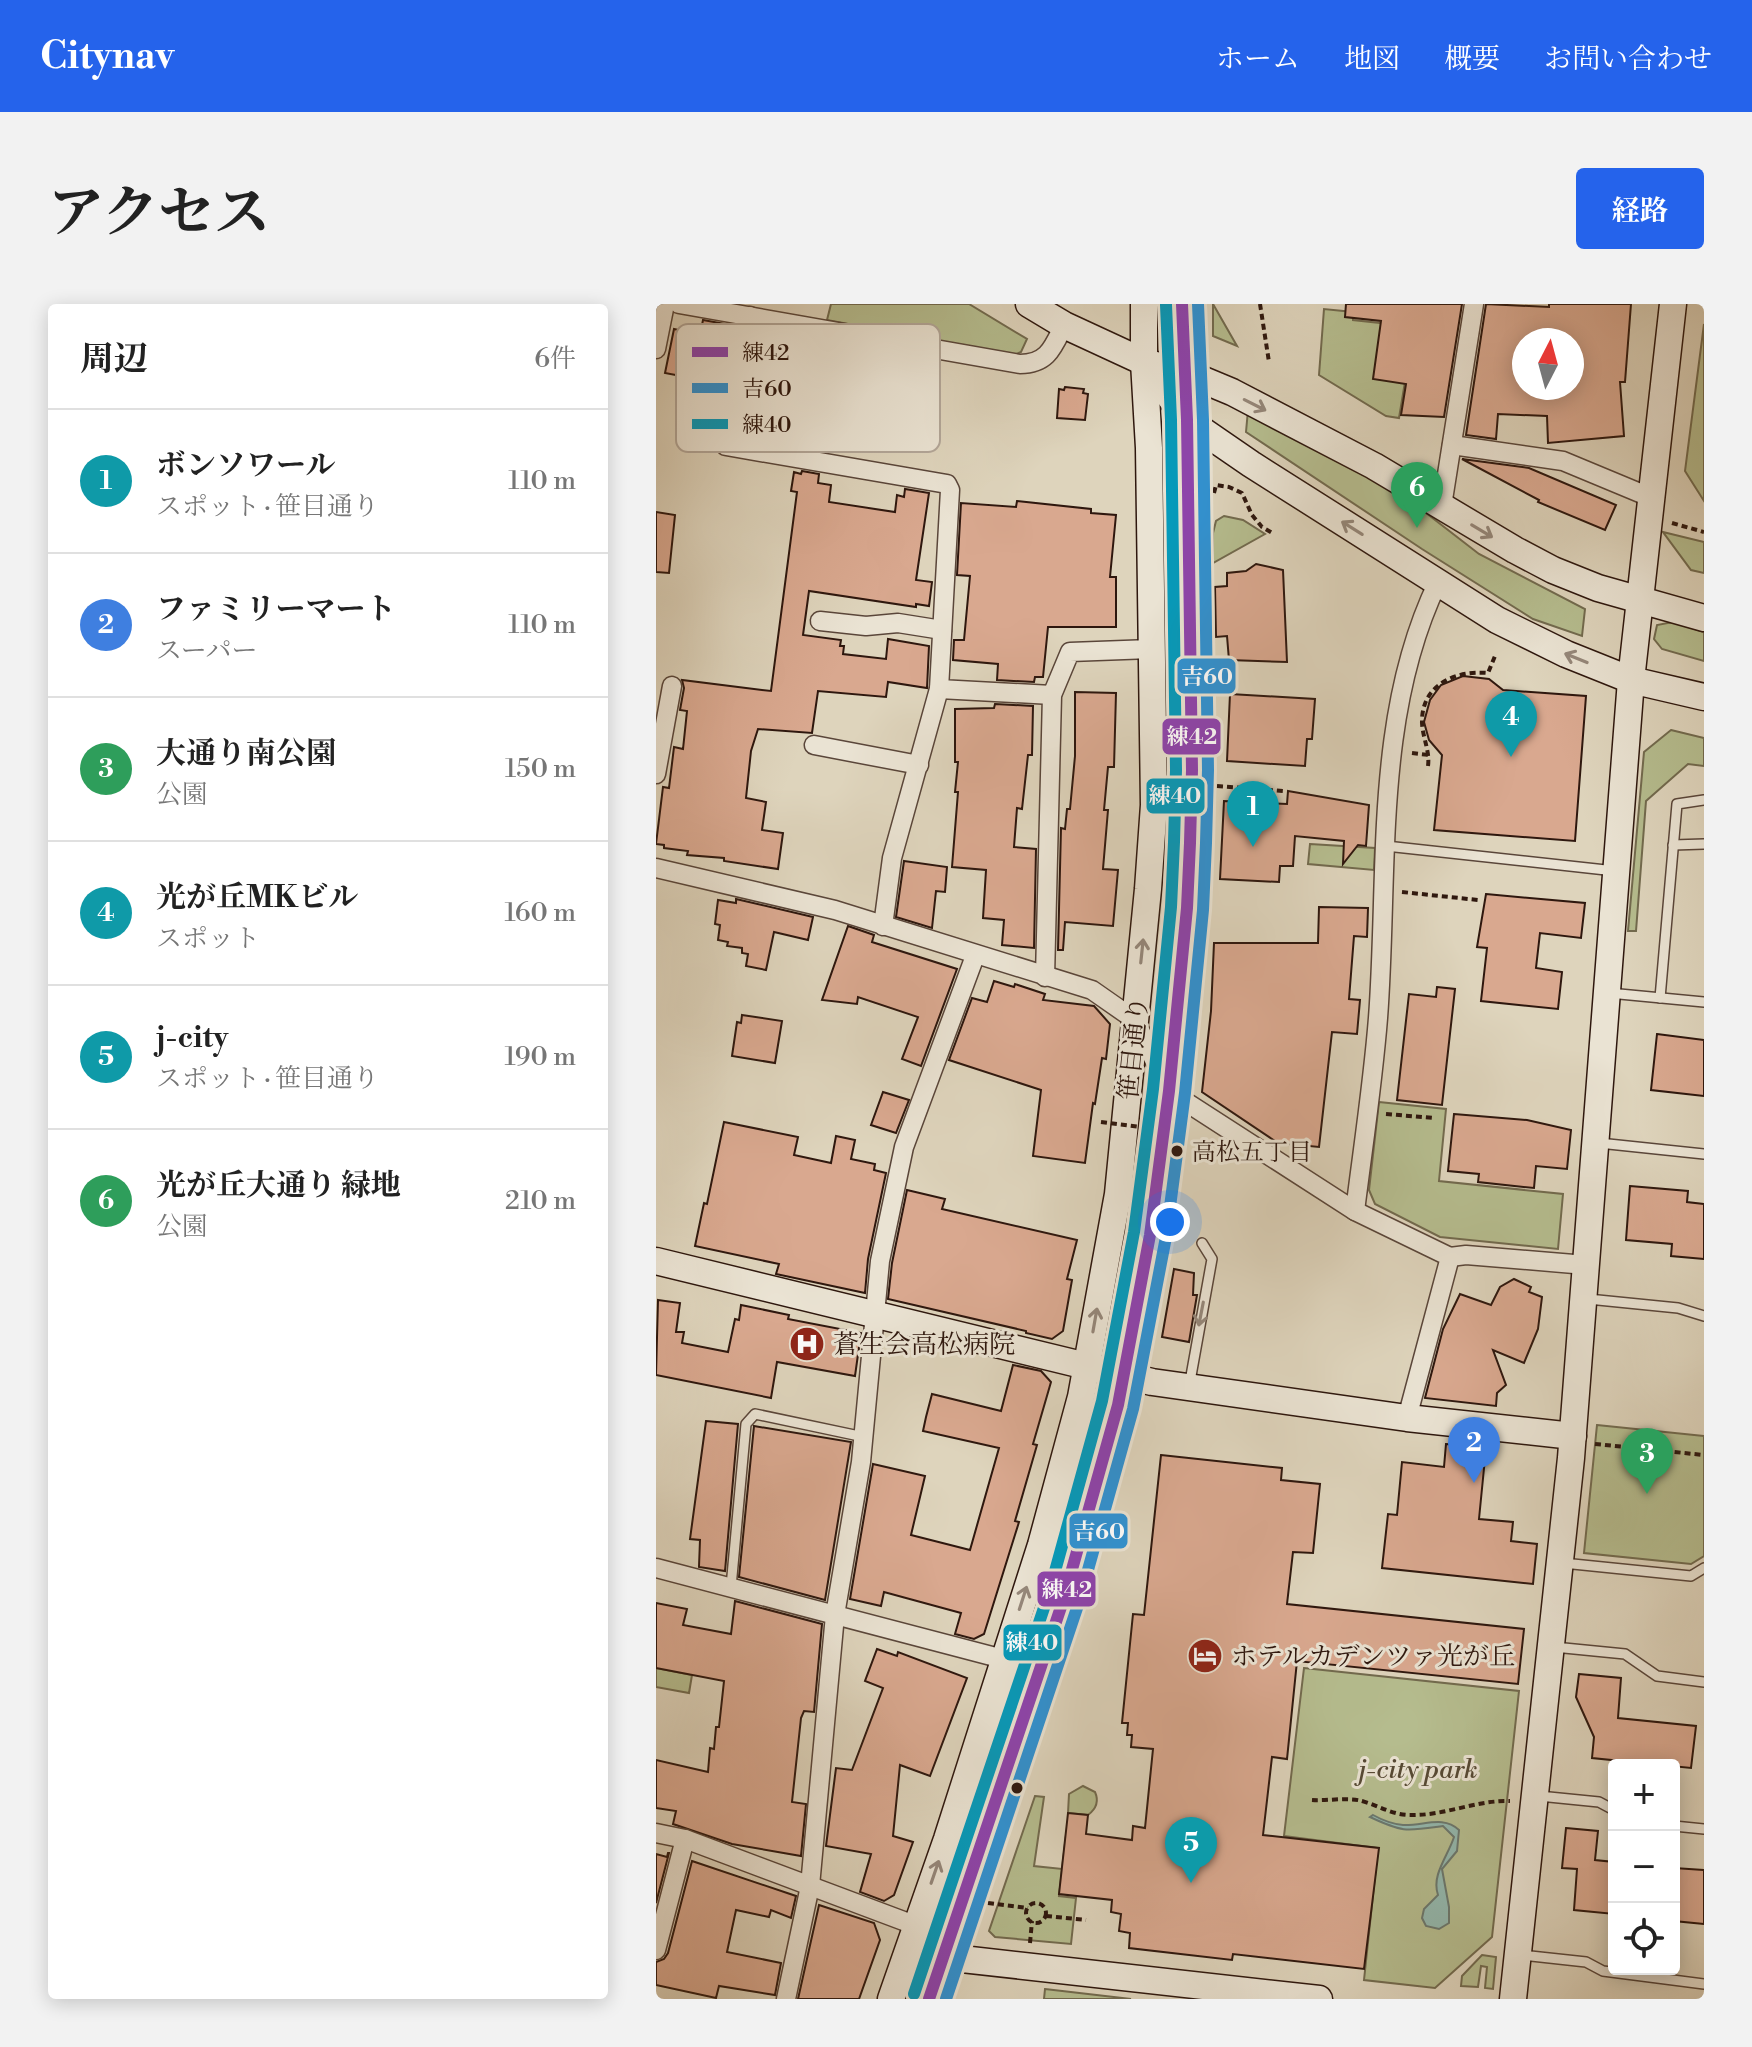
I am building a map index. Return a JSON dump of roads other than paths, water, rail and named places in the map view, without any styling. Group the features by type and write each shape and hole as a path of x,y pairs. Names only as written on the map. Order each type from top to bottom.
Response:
{"main road":[{"path":"1029,304 1064,325 1144,362 1184,372 1232,392 1347,452 1553,570 1598,588 1704,618"},
{"name":"笹目通り","path":"891,1999 1041,1545 1081,1397 1118,1194 1154,805 1144,304"},
{"name":"笹目通り","path":"929,1999 1064,1598 1100,1475 1150,1235 1169,1091 1187,908 1192,770 1187,420 1182,304"},
{"path":"1513,1999 1525,1799 1551,1647 1559,1563 1582,1440 1584,1299 1615,871 1640,599 1658,510 1673,304"},
{"path":"1144,362 1187,420 1497,620 1566,654 1631,680 1704,697"},
{"path":"656,1261 1123,1376 1188,1388 1582,1440"},
{"path":"944,1957 1243,1995 1319,1999"}],"street":[{"path":"656,349 665,304"},
{"path":"679,304 795,324"},
{"path":"1442,506 1474,304"},
{"path":"748,324 750,316"},
{"path":"940,350 1020,364 1041,361 1050,354 1064,325"},
{"path":"1452,445 1563,461 1658,510"},
{"path":"761,452 947,484 950,490 939,689 892,858 883,926"},
{"path":"1355,1211 1378,1018 1388,790 1404,671 1421,618 1438,582"},
{"path":"820,621 866,626 898,623 942,630"},
{"path":"1045,977 1052,695 1070,652 1151,649"},
{"path":"656,774 672,686"},
{"path":"939,689 1052,695"},
{"path":"814,745 919,765"},
{"path":"656,868 835,910 1092,990 1135,1020 1169,1091 1355,1211 1450,1257 1466,1255 1586,1265"},
{"path":"786,1999 810,1886 835,1615 864,1437 880,1261 904,1147 975,956"},
{"path":"1407,1418 1450,1257"},
{"path":"656,1568 1003,1659"},
{"path":"656,1833 685,1839 917,1926"},
{"path":"656,1950 685,1839"}],"lane":[{"path":"1660,998 1677,804 1704,800"},
{"path":"1673,845 1704,844"},
{"path":"1386,846 1615,871"},
{"path":"1606,993 1704,1002"},
{"path":"1595,1143 1704,1154"},
{"path":"1188,1388 1212,1259 1202,1243"},
{"path":"1584,1299 1678,1308 1704,1316"},
{"path":"731,1587 749,1417 755,1414 864,1437"},
{"path":"1559,1563 1691,1576 1704,1568"},
{"path":"1551,1647 1625,1654 1657,1676 1704,1682"},
{"path":"1525,1799 1599,1802 1608,1807"},
{"path":"1680,1827 1704,1829"},
{"path":"1518,1955 1586,1962 1603,1971 1704,1984"}],"water":[{"path":"1373,1815 1399,1824 1446,1823 1459,1830 1457,1851 1442,1869 1449,1923 1439,1929 1426,1926 1422,1918 1424,1909 1438,1895 1438,1873 1454,1837 1443,1826 1406,1829 1370,1817"}],"place":[{"name":"光が丘大通り 緑地","path":"1417,528"},
{"name":"光が丘MKビル","path":"1511,757"},
{"name":"ボンソワール","path":"1253,847"},
{"name":"高松五丁目","path":"1177,1151"},
{"name":"蒼生会高松病院","path":"807,1344"},
{"name":"ファミリーマート","path":"1474,1483"},
{"name":"大通り南公園","path":"1647,1494"},
{"name":"ホテルカデンツァ光が丘","path":"1205,1656"},
{"name":"j-city","path":"1191,1883"}],"park label":[{"name":"j-city park","path":"1418,1769"}]}
